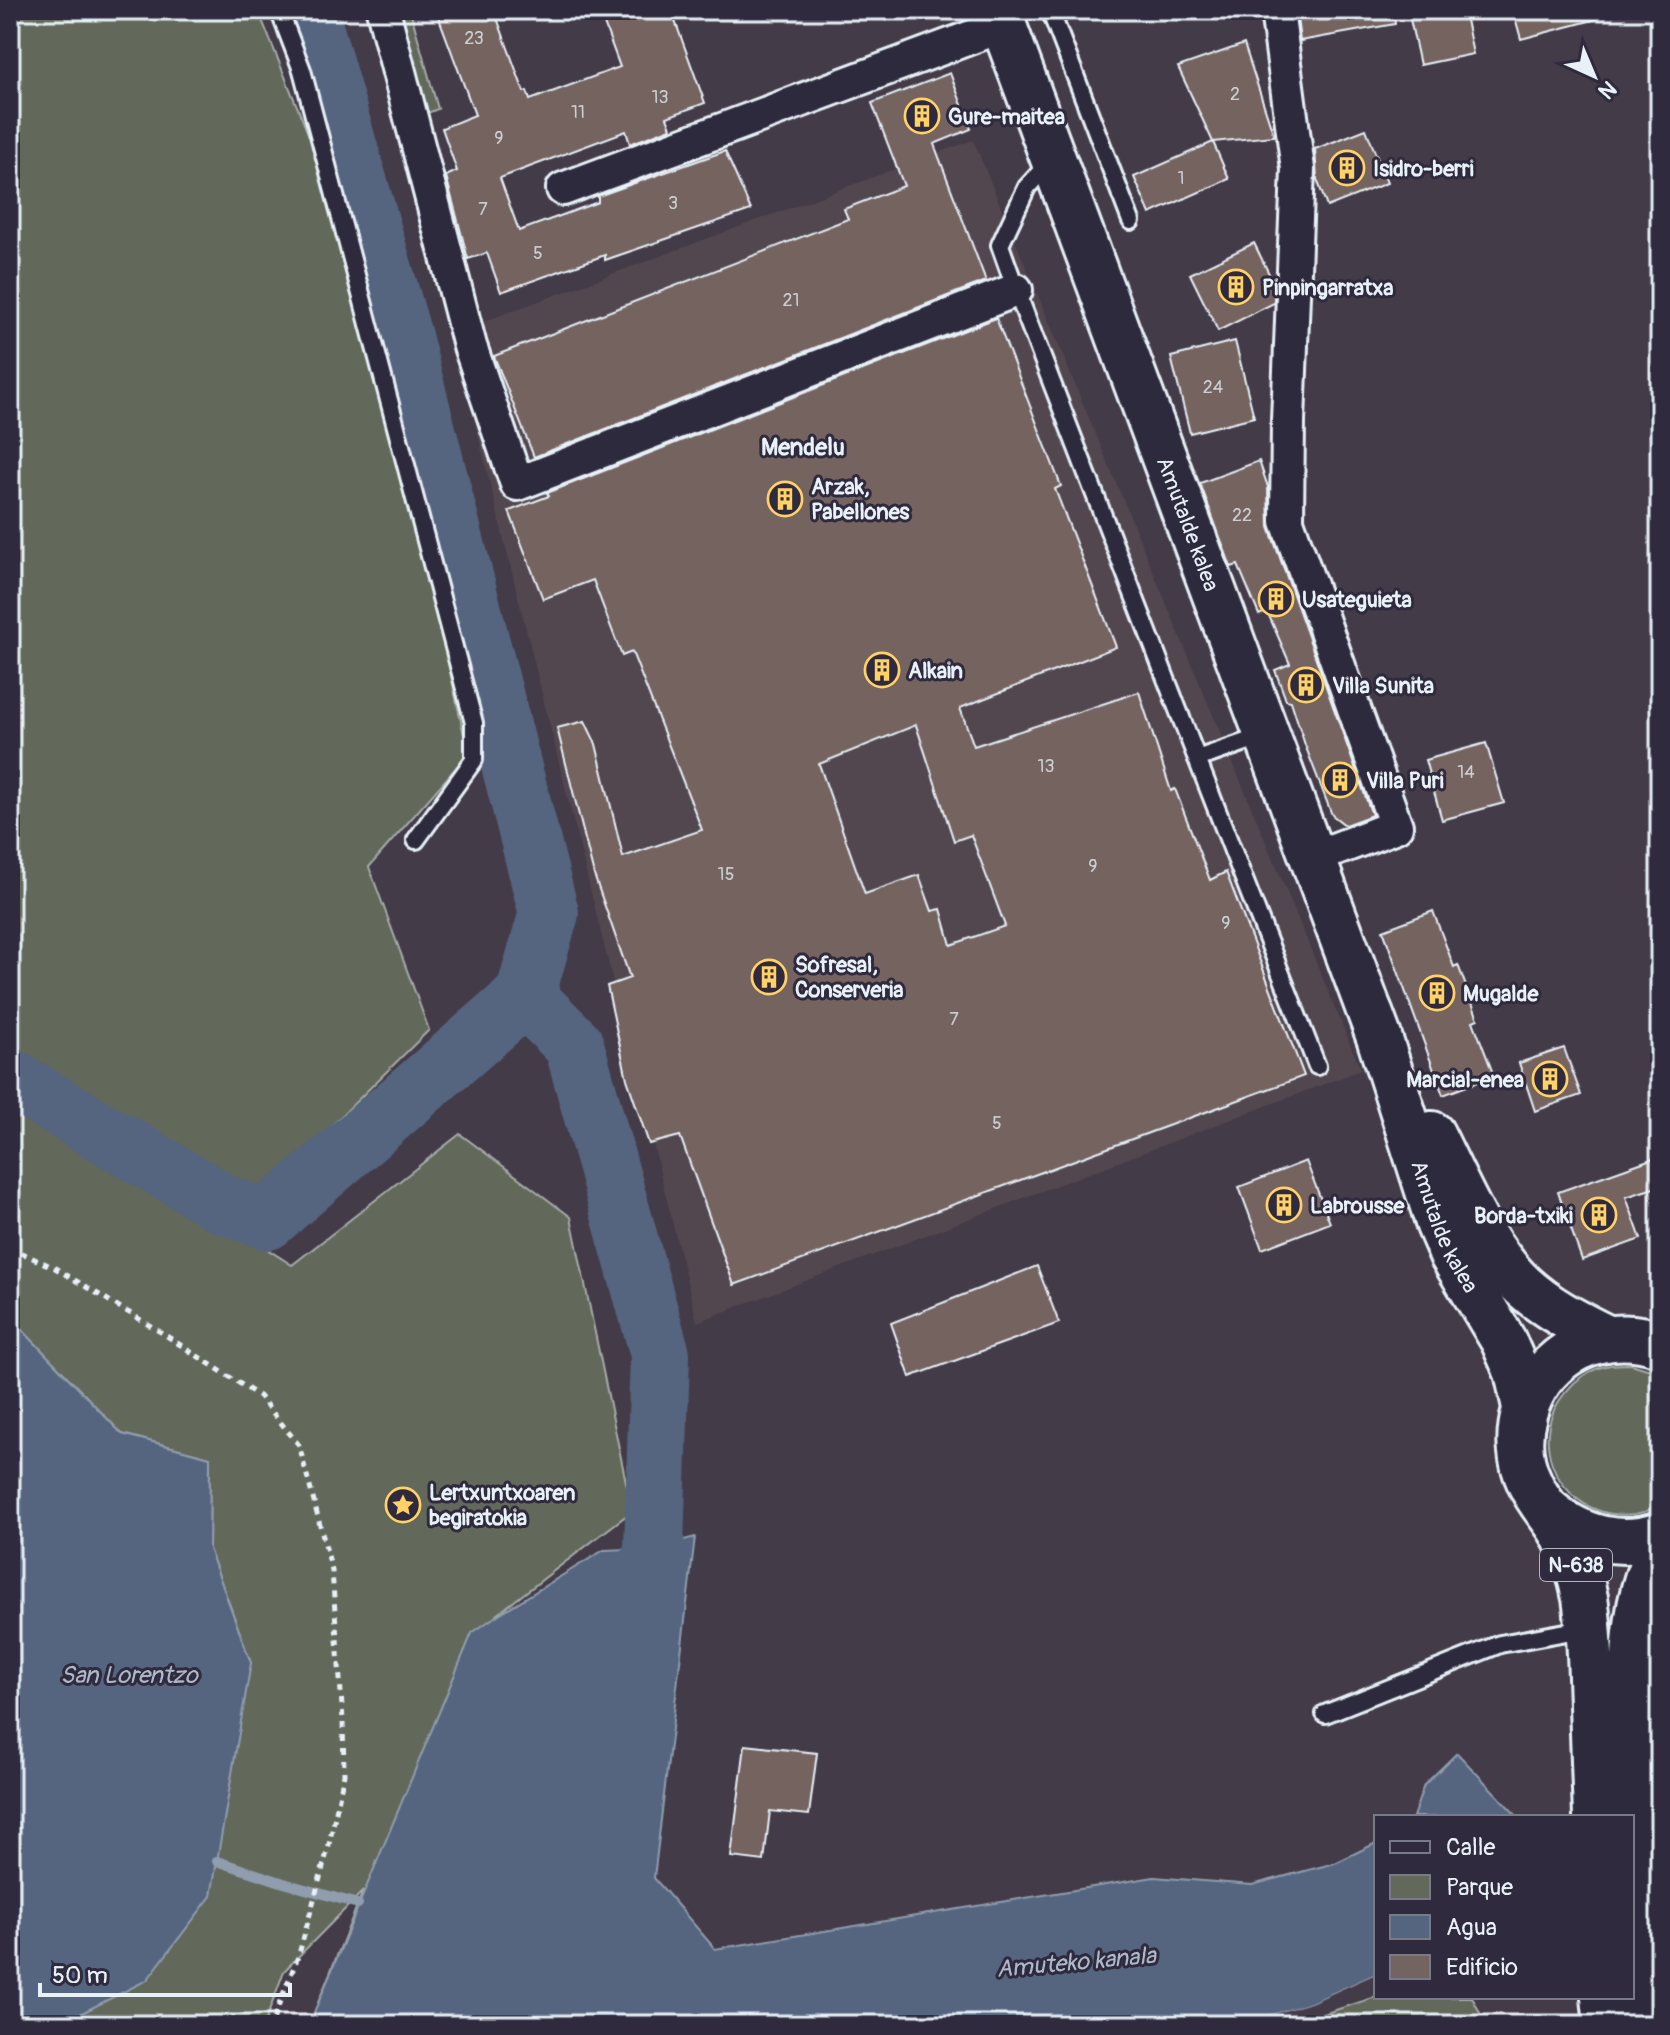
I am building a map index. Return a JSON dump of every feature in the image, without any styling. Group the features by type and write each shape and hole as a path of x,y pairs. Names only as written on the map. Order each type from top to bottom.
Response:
{"main road":[{"name":"Amutalde kalea","path":"1001,18 1379,1037 1439,1225 1452,1255 1503,1340 1517,1372 1525,1407"},
{"name":"Amutalde kalea","path":"1379,1037 1500,1261 1546,1305 1639,1334"},
{"name":"N-638","path":"1626,1815 1613,1709 1589,1628 1576,1564 1563,1534 1530,1484 1522,1462 1520,1435 1525,1407 1548,1369 1586,1344 1639,1334"},
{"name":"N-638","path":"1545,1508 1562,1523 1584,1534 1608,1540 1639,1541 1660,1535"},
{"name":"N-638","path":"1596,1815 1613,1709 1636,1629 1640,1602 1660,1550"},
{"name":"N-638","path":"1634,1876 1640,1924 1645,2025"},
{"path":"1604,1999 1607,2025"}],"street":[{"path":"383,10 470,346 517,484 1016,290"},
{"path":"1277,10 1298,169 1287,521 1396,826 1313,858"},
{"path":"563,189 1001,18"}],"lane":[{"path":"279,10 302,70 474,723 474,760 416,840"},
{"path":"1050,10 1131,221"},
{"path":"1053,158 1027,187 1000,245 1317,1066"},
{"path":"1197,759 1267,735"},
{"path":"1325,1714 1500,1644 1589,1628"}],"path":[{"path":"10,1248 55,1268 259,1396 299,1445 332,1571 344,1774 328,1849 299,1954 271,2025"}],"shaded area":[{"path":"973,140 1361,1070 697,1322 453,333"}],"green space":[{"path":"10,10 258,10 363,269 468,754 369,867 429,1030 255,1201 10,1049"},
{"path":"391,10 410,10 438,109 420,116"},
{"path":"10,1084 292,1265 460,1134 571,1217 632,1511 496,1615 553,1732 309,2025 363,1891 284,1971 264,2025 46,2025 76,2016 251,1663 209,1549 210,1457 122,1434 10,1317"},
{"path":"1631,1364 1660,1373 1660,1505 1625,1515 1597,1510 1570,1493 1553,1466 1548,1434 1555,1408 1574,1383 1598,1368"},
{"path":"1374,1998 1473,1999 1486,2025 1289,2025"}],"water":[{"name":"San Lorentzo","path":"10,1317 122,1434 210,1457 209,1549 251,1663 211,1896 147,1980 76,2016 46,2025 10,2025"},
{"name":"Amuteko kanala","path":"695,1537 654,1878 715,1949 1154,1877 1252,1885 1335,1863 1374,1844 1374,1975 1311,2003 1239,2025 309,2025 472,1633 604,1550 654,1548"},
{"path":"1457,1753 1516,1815 1414,1815 1424,1785"}],"pier":[{"path":"1374,1975 1374,1979 1312,2007 1253,2025 1239,2025 1311,2003"}],"building":[{"path":"436,10 494,10 524,92 527,91 530,100 620,67 599,10 671,10 705,103 667,117 671,128 630,144 626,131 500,178 519,231 598,202 598,196 725,151 751,210 605,260 605,255 501,292 487,253 468,259 446,176 457,171 442,128 475,115"},
{"path":"1296,10 1393,10 1395,24 1300,41"},
{"path":"1408,10 1464,10 1473,54 1420,65"},
{"path":"1513,10 1595,10 1597,19 1521,39"},
{"path":"1244,44 1274,136 1213,142 1178,67"},
{"path":"950,73 971,129 934,144 986,281 534,457 494,356 848,219 844,209 904,186 872,103"},
{"name":"Isidro-berri","path":"1366,129 1387,183 1327,207 1317,179 1315,149"},
{"path":"1213,142 1229,179 1150,214 1134,177"},
{"name":"Pinpingarratxa","path":"1254,243 1274,284 1274,303 1218,331 1190,274"},
{"path":"996,318 1061,486 1055,489 1116,647 960,708 974,746 1139,692 1171,791 1175,789 1210,880 1226,872 1304,1076 734,1285 680,1136 649,1144 627,1079 607,986 630,978 594,875 557,728 585,721 596,744 623,857 702,830 632,652 622,656 593,580 543,599 509,511 549,496 547,493","holes":["916,725 954,841 971,835 1005,926 951,945 941,909 932,911 919,875 865,894 819,764"]},
{"path":"1235,341 1254,417 1190,433 1171,357"},
{"path":"1259,461 1268,487 1269,527 1372,815 1345,825 1332,815 1291,701 1286,700 1275,670 1290,664 1267,611 1259,615 1238,565 1231,567 1200,483"},
{"path":"1486,743 1504,803 1442,820 1425,760"},
{"name":"Mugalde","path":"1433,911 1478,1019 1473,1021 1494,1076 1443,1095 1383,930"},
{"name":"Marcial-enea","path":"1564,1048 1581,1095 1535,1111 1519,1063"},
{"name":"Borda-txiki","path":"1660,1156 1660,1186 1626,1197 1641,1239 1582,1260 1558,1192"},
{"name":"Labrousse","path":"1306,1161 1330,1223 1262,1249 1239,1187"},
{"path":"1037,1266 1059,1323 910,1377 891,1323"},
{"path":"745,1745 817,1753 809,1815 770,1811 764,1861 731,1857"}],"waterway":[{"path":"308,10 401,333 549,913 525,996 574,1045 660,1354 654,1548 633,1628"},
{"path":"10,1078 224,1204 267,1220 525,996"},
{"path":"217,1861 358,1904"}],"place":[{"name":"Gure-maitea","path":"922,116"},
{"name":"Isidro-berri","path":"1347,168"},
{"name":"Pinpingarratxa","path":"1236,287"},
{"name":"Arzak, Pabellones","path":"785,499"},
{"name":"Usateguieta","path":"1276,599"},
{"name":"Alkain","path":"882,670"},
{"name":"Villa Sunita","path":"1306,685"},
{"name":"Villa Puri","path":"1340,780"},
{"name":"Sofresal, Conserveria","path":"769,977"},
{"name":"Mugalde","path":"1437,993"},
{"name":"Marcial-enea","path":"1550,1079"},
{"name":"Labrousse","path":"1284,1205"},
{"name":"Borda-txiki","path":"1599,1215"},
{"name":"Lertxuntxoaren begiratokia","path":"403,1505"}],"district":[{"name":"Mendelu","path":"803,447"}]}
